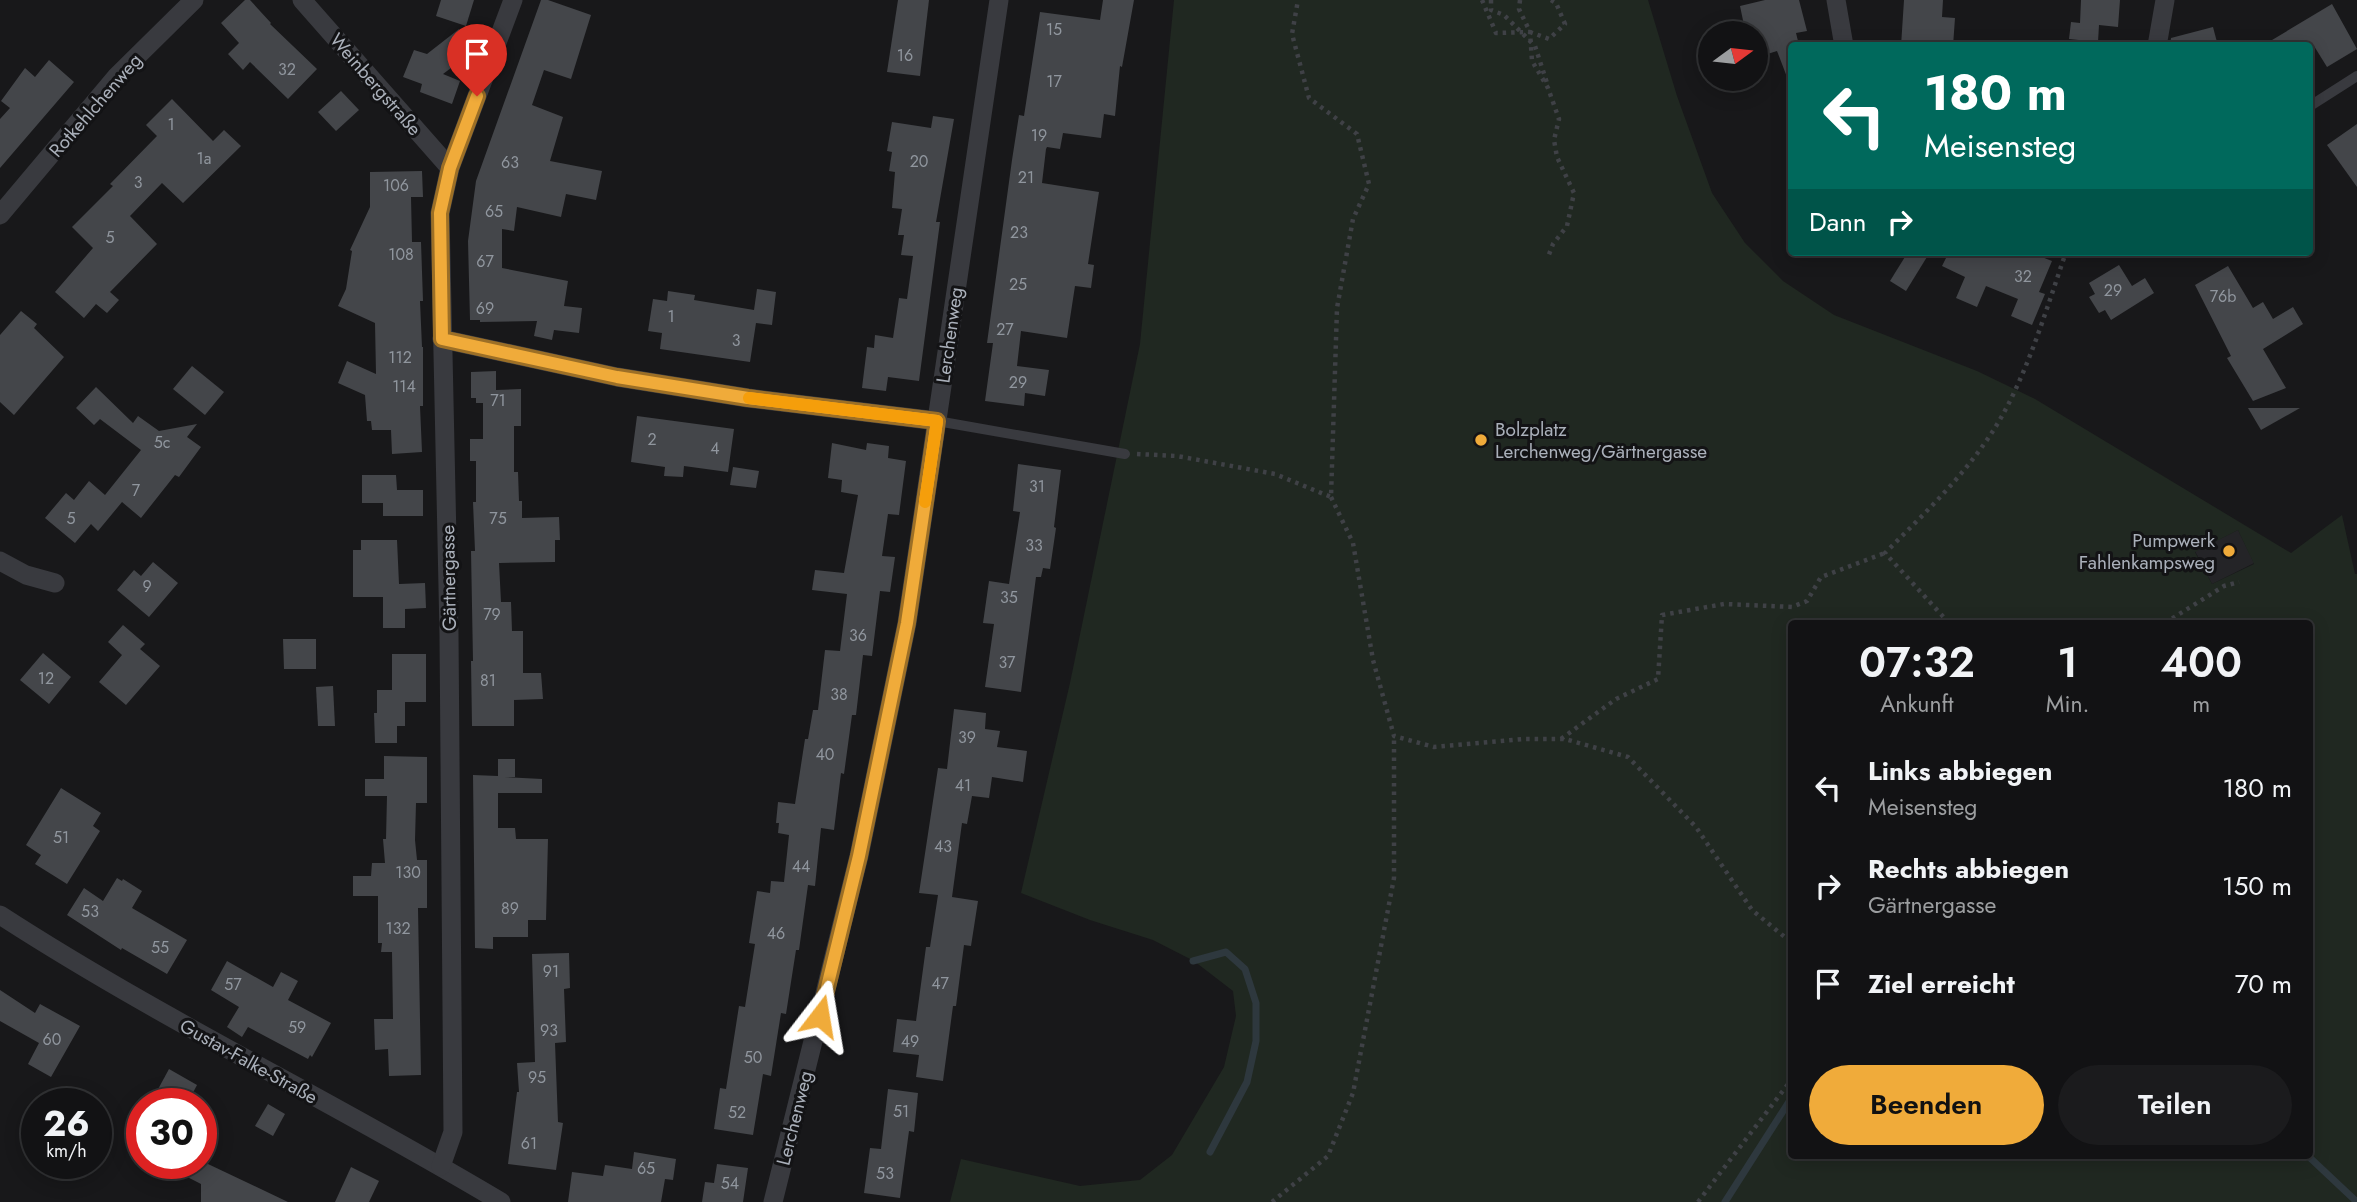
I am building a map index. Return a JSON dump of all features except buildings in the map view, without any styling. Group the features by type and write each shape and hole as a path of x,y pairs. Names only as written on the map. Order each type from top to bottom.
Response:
{"street":[{"name":"Rotkehlchenweg","path":"0,215 116,77 194,0"},
{"name":"Weinbergstraße","path":"302,0 450,168"},
{"name":"Gärtnergasse","path":"441,1166 453,1132 449,634 440,213 450,168 513,0"},
{"name":"Lerchenweg","path":"773,1202 859,856 907,623 999,0"},
{"path":"1836,0 1843,42"},
{"path":"2158,42 2165,0"},
{"path":"442,339 617,377 748,398 937,421"},
{"path":"0,561 26,575 55,583"},
{"name":"Gustav-Falke-Straße","path":"0,915 182,1025 441,1166 501,1202"}],"lane":[{"path":"2313,104 2357,76"},
{"path":"937,421 1125,454"}],"path":[{"path":"1272,1202 1328,1156 1353,1093 1394,878 1394,736 1373,660 1353,543 1331,497 1337,307 1353,219 1369,184 1357,134 1309,99 1292,34 1298,0"},
{"path":"1482,0 1496,33 1530,32 1549,39 1565,24 1556,3 1551,0"},
{"path":"1491,0 1491,10 1504,15 1531,43"},
{"path":"1520,0 1519,9 1530,32 1532,61 1548,88 1559,119 1554,141 1557,157 1574,193 1567,226 1553,244 1548,257"},
{"path":"1560,740 1616,699 1658,679 1662,615 1724,604 1792,607 1807,601 1821,577 1885,553 1950,488 1992,432 2016,387 2065,256"},
{"path":"1125,454 1177,456 1275,474 1331,497"},
{"path":"1885,553 1946,620"},
{"path":"2170,620 2224,586 2239,582"},
{"path":"1394,736 1434,747 1524,739 1565,739 1628,757 1696,827 1752,910 1788,940"},
{"path":"1698,1202 1788,1084"}],"shaded area":[{"path":"1174,0 1648,0 1677,96 1712,193 1745,243 1783,281 1834,315 1977,371 2035,399 2291,553 2342,515 2357,574 2357,1202 950,1202 961,1159 1080,1186 1140,1180 1172,1155 1224,1067 1236,1016 1233,991 1194,961 1153,940 1090,920 1021,893 1070,683 1140,344","holes":["2238,530 2254,564 2212,584 2195,552"]},
{"path":"2238,530 2254,563 2212,584 2195,551"}],"waterway":[{"path":"1193,961 1226,952 1245,969 1256,1003 1256,1041 1247,1082 1210,1152"},
{"path":"1725,1202 1788,1103"},
{"path":"2311,1159 2357,1202"}],"slow traffic":[{"path":"749,398 937,421 925,502"}],"place":[{"name":"Bolzplatz Lerchenweg/Gärtnergasse","path":"1481,440"},
{"name":"Pumpwerk Fahlenkampsweg","path":"2229,551"}],"route":[{"path":"477,96 450,168 440,213 442,339 617,377 748,398 937,421 907,623 859,856 820,1016"}]}
